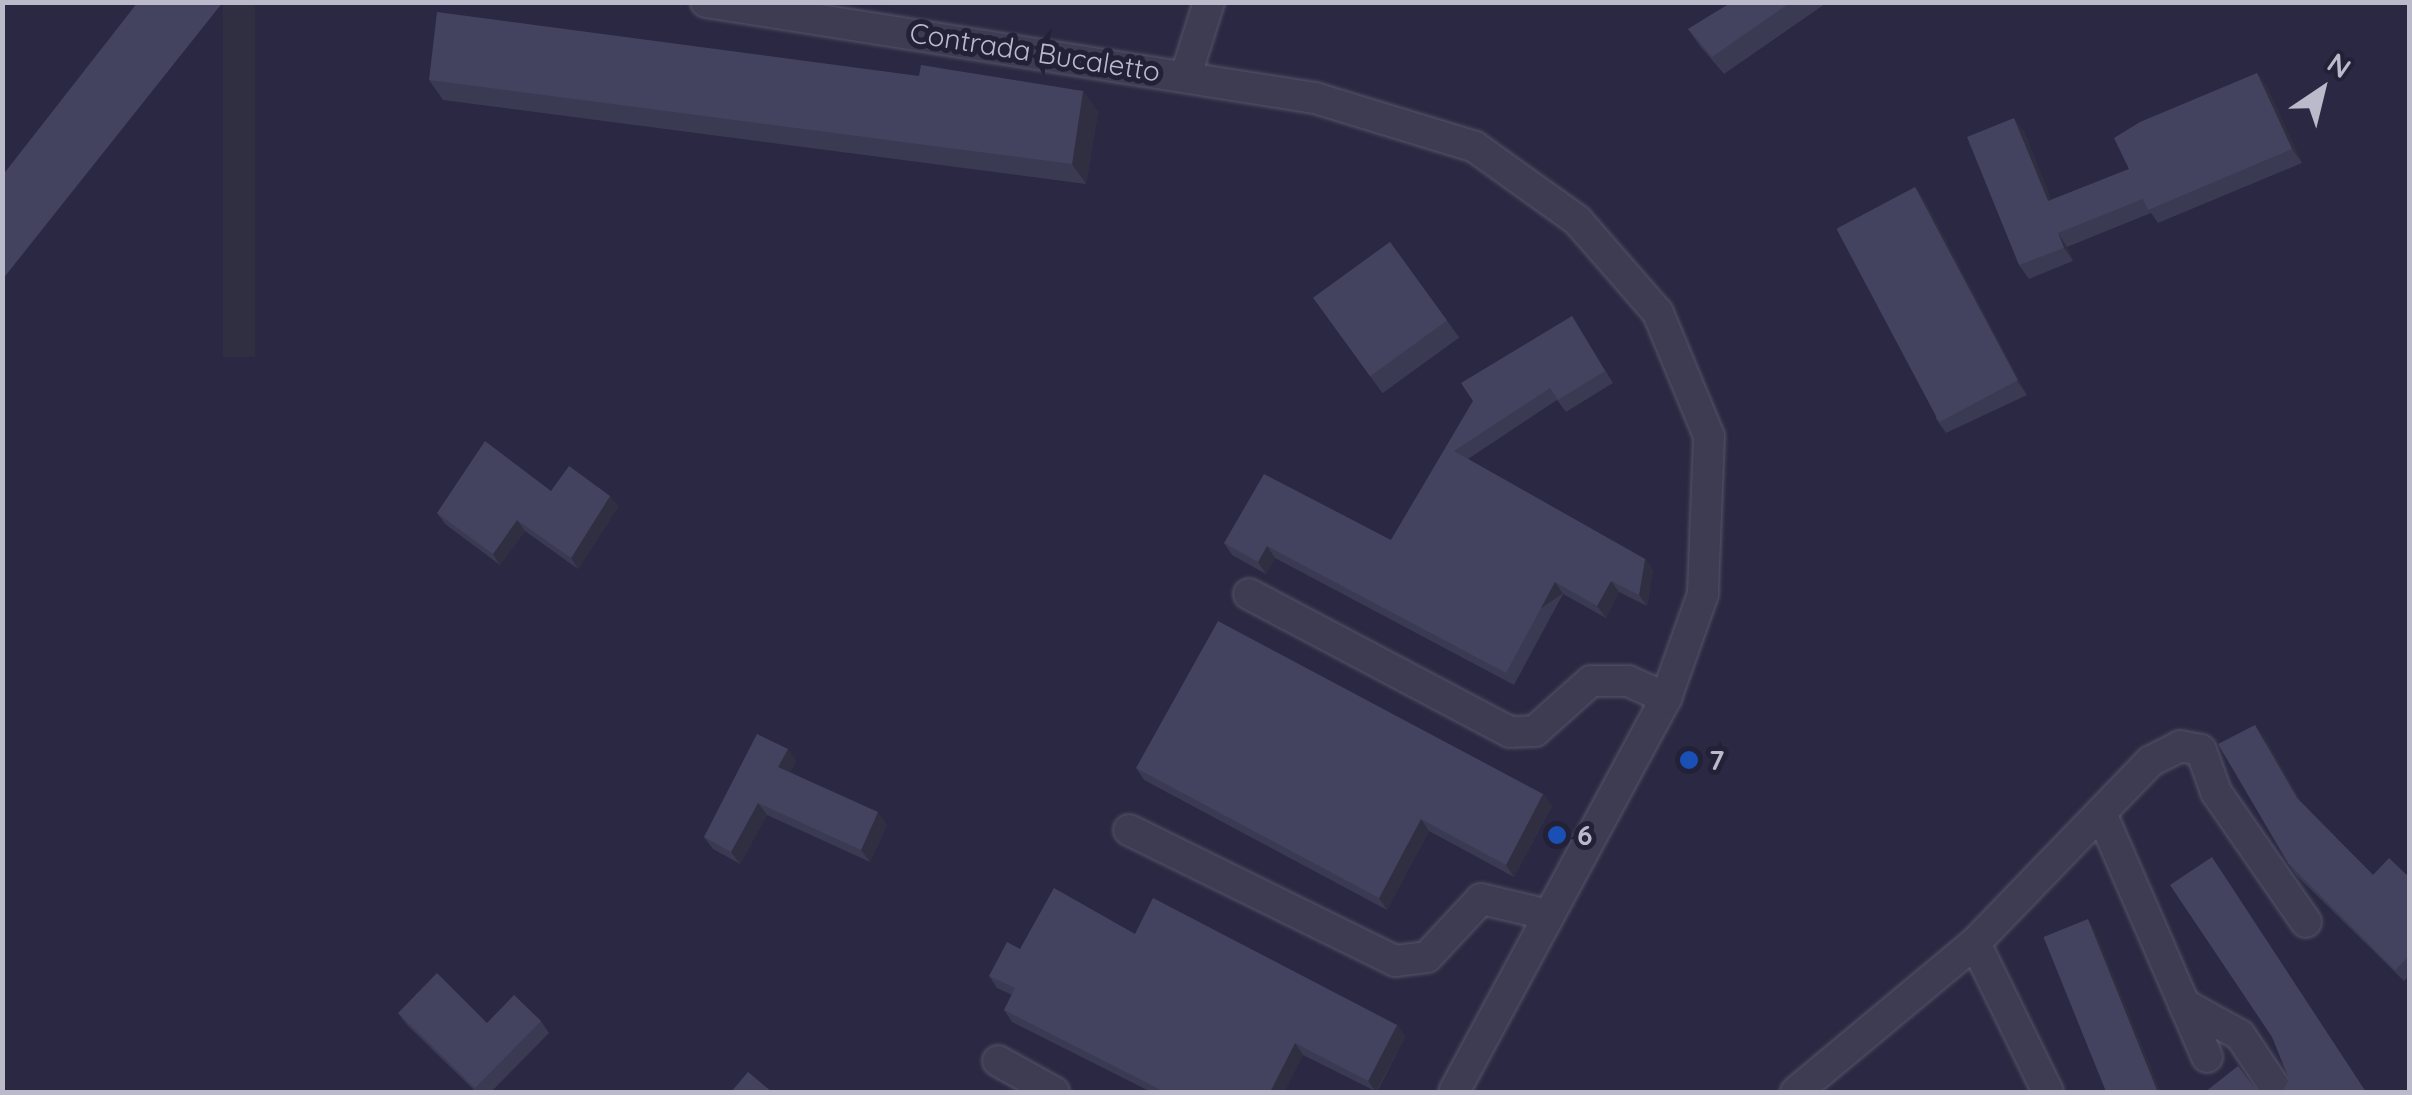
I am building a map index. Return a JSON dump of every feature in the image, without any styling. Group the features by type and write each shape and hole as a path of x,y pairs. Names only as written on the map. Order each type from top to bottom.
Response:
{"street":[{"name":"Contrada Bucaletto","path":"706,2 1315,98 1475,147 1578,220 1658,313 1709,436 1702,594 1666,698 1454,1092"},
{"name":"Contrada Bucaletto","path":"1186,75 1209,2"},
{"path":"1249,594 1510,732 1535,732 1592,681 1628,681 1666,698"},
{"path":"1796,1092 1975,943 2151,761 2180,746 2202,750 2216,792 2306,922"},
{"path":"2100,813 2206,1057"},
{"path":"1129,830 1396,961 1427,957 1482,899 1549,915"},
{"path":"1975,943 2048,1092"},
{"path":"2184,1004 2240,1035 2278,1092"},
{"path":"998,1061 1054,1092"}],"building":[{"path":"138,2 223,2 2,280 2,176"},
{"path":"1732,2 1791,2 1712,57 1688,29"},
{"path":"437,12 919,76 921,65 1083,91 1072,164 429,80"},
{"path":"2257,73 2292,149 2148,210 2143,199 2058,233 2064,248 2019,265 1967,137 2014,118 2048,201 2129,169 2114,138 2140,122"},
{"path":"1915,187 2018,380 1939,422 1836,229"},
{"path":"1390,242 1447,320 1370,376 1313,298"},
{"path":"1572,316 1605,371 1558,400 1550,388 1454,451 1645,559 1639,595 1611,581 1597,606 1555,582 1506,673 1267,546 1258,562 1224,543 1264,474 1391,540 1473,401 1461,383"},
{"path":"485,441 551,491 569,466 610,496 571,558 517,520 493,554 437,513"},
{"path":"1218,621 1543,794 1506,865 1421,819 1379,898 1136,768"},
{"path":"2255,725 2297,798 2373,875 2389,858 2410,878 2410,955 2395,970 2288,863 2218,744"},
{"path":"757,734 788,749 778,767 878,812 861,850 758,803 731,852 704,837"},
{"path":"2212,857 2366,1092 2282,1092 2289,1079 2272,1037 2170,885"},
{"path":"1054,888 1135,934 1153,898 1397,1025 1368,1081 1295,1043 1270,1092 1165,1092 1004,1010 1015,988 989,976 1007,942 1020,949"},
{"path":"2088,919 2158,1092 2106,1092 2043,937"},
{"path":"437,973 487,1023 514,995 541,1021 475,1088 398,1013"},
{"path":"2238,1066 2258,1092 2205,1092"},
{"path":"748,1072 772,1092 731,1092"}],"place":[{"name":"7","path":"1689,760"},
{"name":"6","path":"1557,835"}]}
